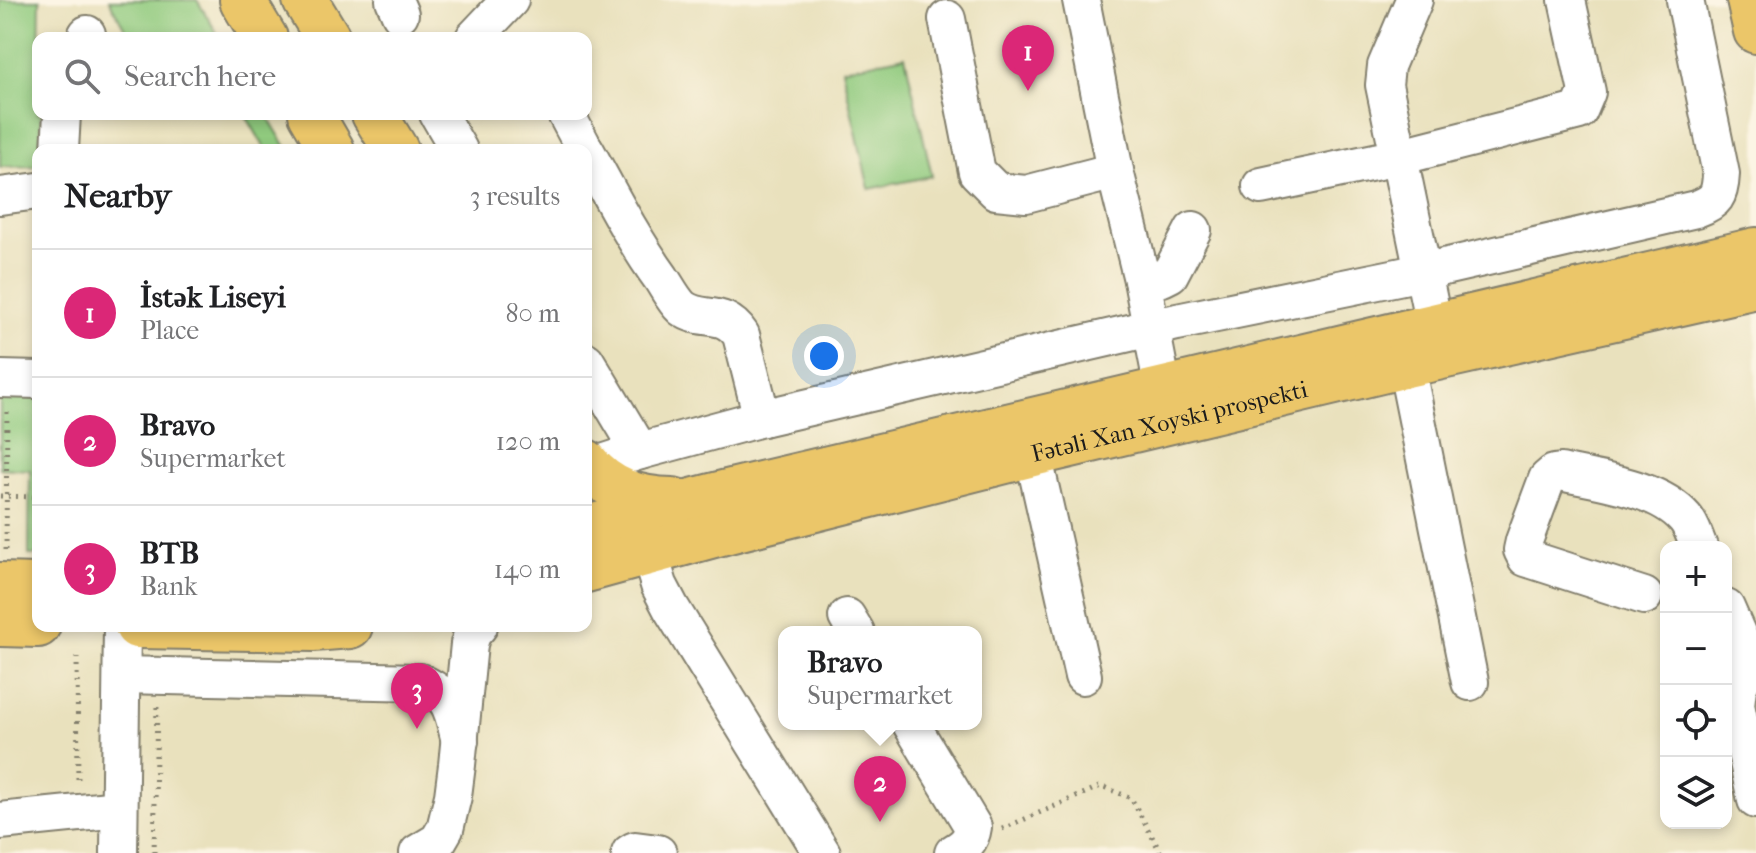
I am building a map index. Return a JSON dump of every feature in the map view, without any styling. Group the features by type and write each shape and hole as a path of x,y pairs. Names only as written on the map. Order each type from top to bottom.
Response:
{"main road":[{"path":"242,0 261,32"},
{"path":"305,0 324,32"},
{"path":"1749,0 1756,31"},
{"path":"314,120 328,144"},
{"name":"Fətəli Xan Xoyski prospekti","path":"691,500 1756,250"},
{"name":"Fətəli Xan Xoyski prospekti","path":"592,568 1033,454 1756,286"},
{"path":"592,468 617,489 634,496 691,500"},
{"path":"592,526 691,500"},
{"path":"3,570 32,583"},
{"path":"0,624 32,625"}],"street":[{"path":"480,32 510,0"},
{"path":"1081,0 1163,389"},
{"path":"1414,0 1386,66 1384,85 1434,325"},
{"path":"1261,186 1398,157 1579,111 1587,92 1567,0"},
{"path":"592,464 762,418 1152,327 1422,272 1708,205 1717,197 1721,174 1685,0"},
{"path":"947,19 977,172 996,191 1026,194 1115,171"},
{"path":"60,144 62,120"},
{"path":"442,120 456,144"},
{"path":"569,120 582,144"},
{"path":"592,162 638,245 681,307 695,314 722,318 735,326 741,335 762,418"},
{"path":"0,196 32,192"},
{"path":"1142,280 1170,274 1193,230"},
{"path":"1406,365 1470,682"},
{"path":"592,371 640,451"},
{"path":"1033,454 1083,676"},
{"path":"1644,596 1526,558 1522,550 1524,541 1547,479 1561,472 1652,494 1671,504 1688,520 1697,541"},
{"path":"649,552 659,585 671,608 822,853"},
{"path":"1728,613 1753,662 1738,688 1736,705 1756,800"},
{"path":"119,853 122,632"},
{"path":"418,853 438,841 445,829 453,796 469,644 474,632"},
{"path":"122,675 420,682 437,690 449,702 460,741"},
{"path":"915,730 973,827 962,845"},
{"path":"0,821 119,809"},
{"path":"630,853 635,850 658,853"}],"path":[{"path":"3,570 4,496 15,379"},
{"path":"4,496 32,497"},
{"path":"77,657 78,812"},
{"path":"154,853 157,701 161,696 181,691 186,675"},
{"path":"962,845 1101,786 1131,798 1161,853"}],"green space":[{"path":"0,0 40,0 39,32 32,32 32,120 41,120 41,144 32,144 32,166 0,167"},
{"path":"109,0 197,0 216,32 127,32"},
{"path":"905,56 932,176 869,189 842,69"},
{"path":"248,120 270,120 284,144 262,144"},
{"path":"0,395 32,396 32,555 29,555 30,470 0,468"}],"place":[{"name":"İstək Liseyi","path":"1028,91"},
{"name":"BTB","path":"417,729"},
{"name":"Bravo","path":"880,822"}]}
